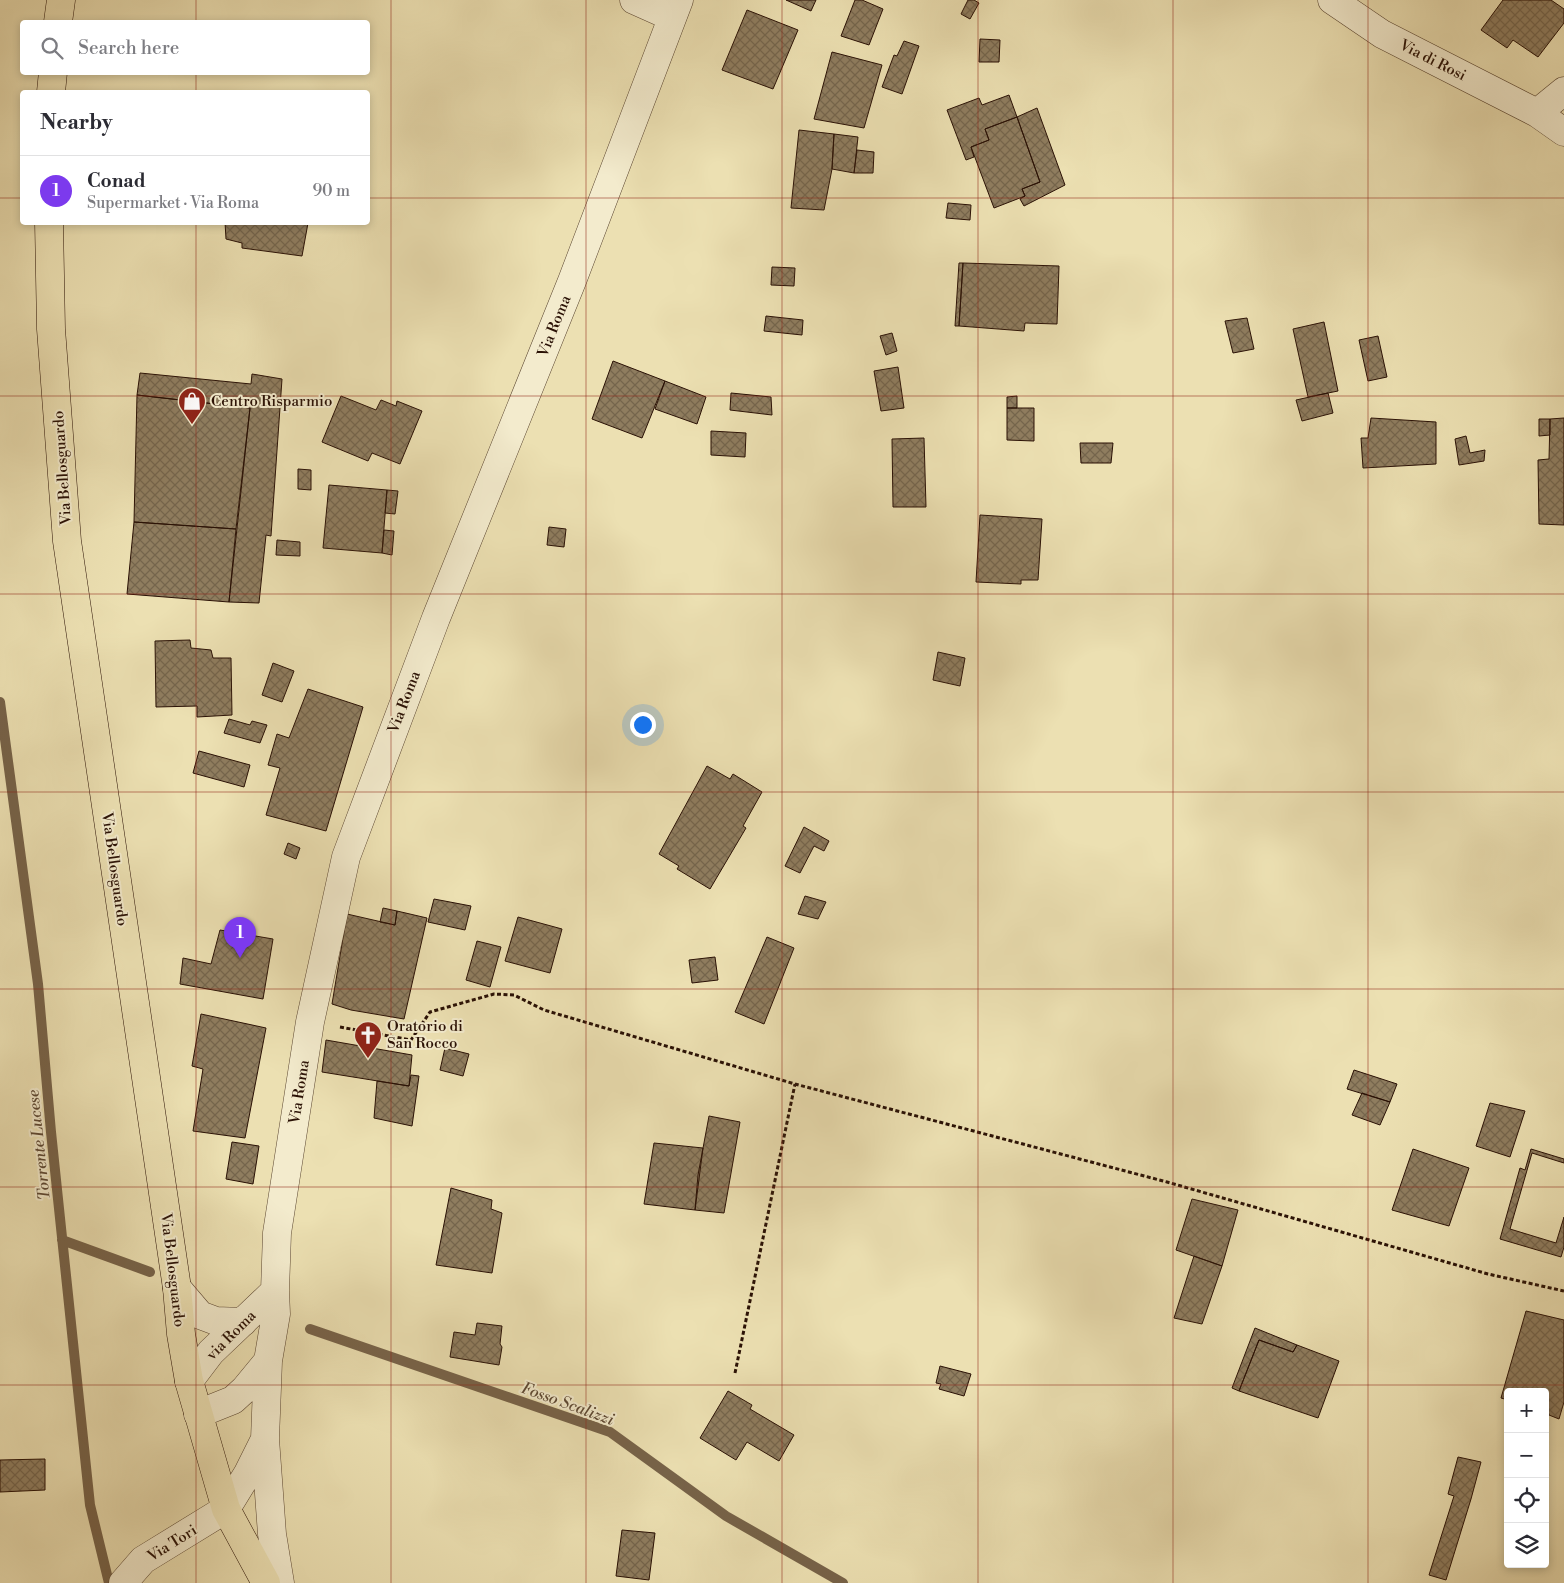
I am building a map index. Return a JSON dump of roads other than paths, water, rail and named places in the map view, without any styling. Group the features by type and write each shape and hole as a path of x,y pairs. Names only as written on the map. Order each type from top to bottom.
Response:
{"main road":[{"path":"58,20 61,0"},
{"path":"51,90 53,75"},
{"name":"Via Bellosguardo","path":"49,225 51,329 67,540 177,1288 181,1334 189,1381 226,1509 266,1583"}],"street":[{"path":"634,0 676,9"},
{"name":"Via di Rosi","path":"1332,0 1382,34 1537,113 1564,132"},
{"name":"Via Roma","path":"280,1583 272,1534 265,1439 268,1361 276,1314 277,1233 310,1022 346,857 436,618 572,282 676,9"},
{"path":"1537,113 1564,92"},
{"path":"177,1288 200,1315 216,1321 242,1322"},
{"name":"via Roma","path":"189,1381 211,1352 275,1292"},
{"path":"198,1414 218,1408 232,1400 245,1389 268,1361"},
{"path":"226,1509 248,1474 265,1439"},
{"name":"Via Tori","path":"124,1583 143,1560 226,1509"}],"waterway":[{"name":"Torrente Lucese","path":"0,702 38,984 51,1132 90,1505 109,1583"},
{"name":"Fosso Scalizzi","path":"62,1240 150,1272"},
{"name":"Fosso Scalizzi","path":"310,1329 610,1432 726,1516 843,1583"}],"place":[{"name":"Centro Risparmio","path":"192,425"},
{"name":"Conad","path":"240,958"},
{"name":"Oratorio di San Rocco","path":"368,1059"}]}
